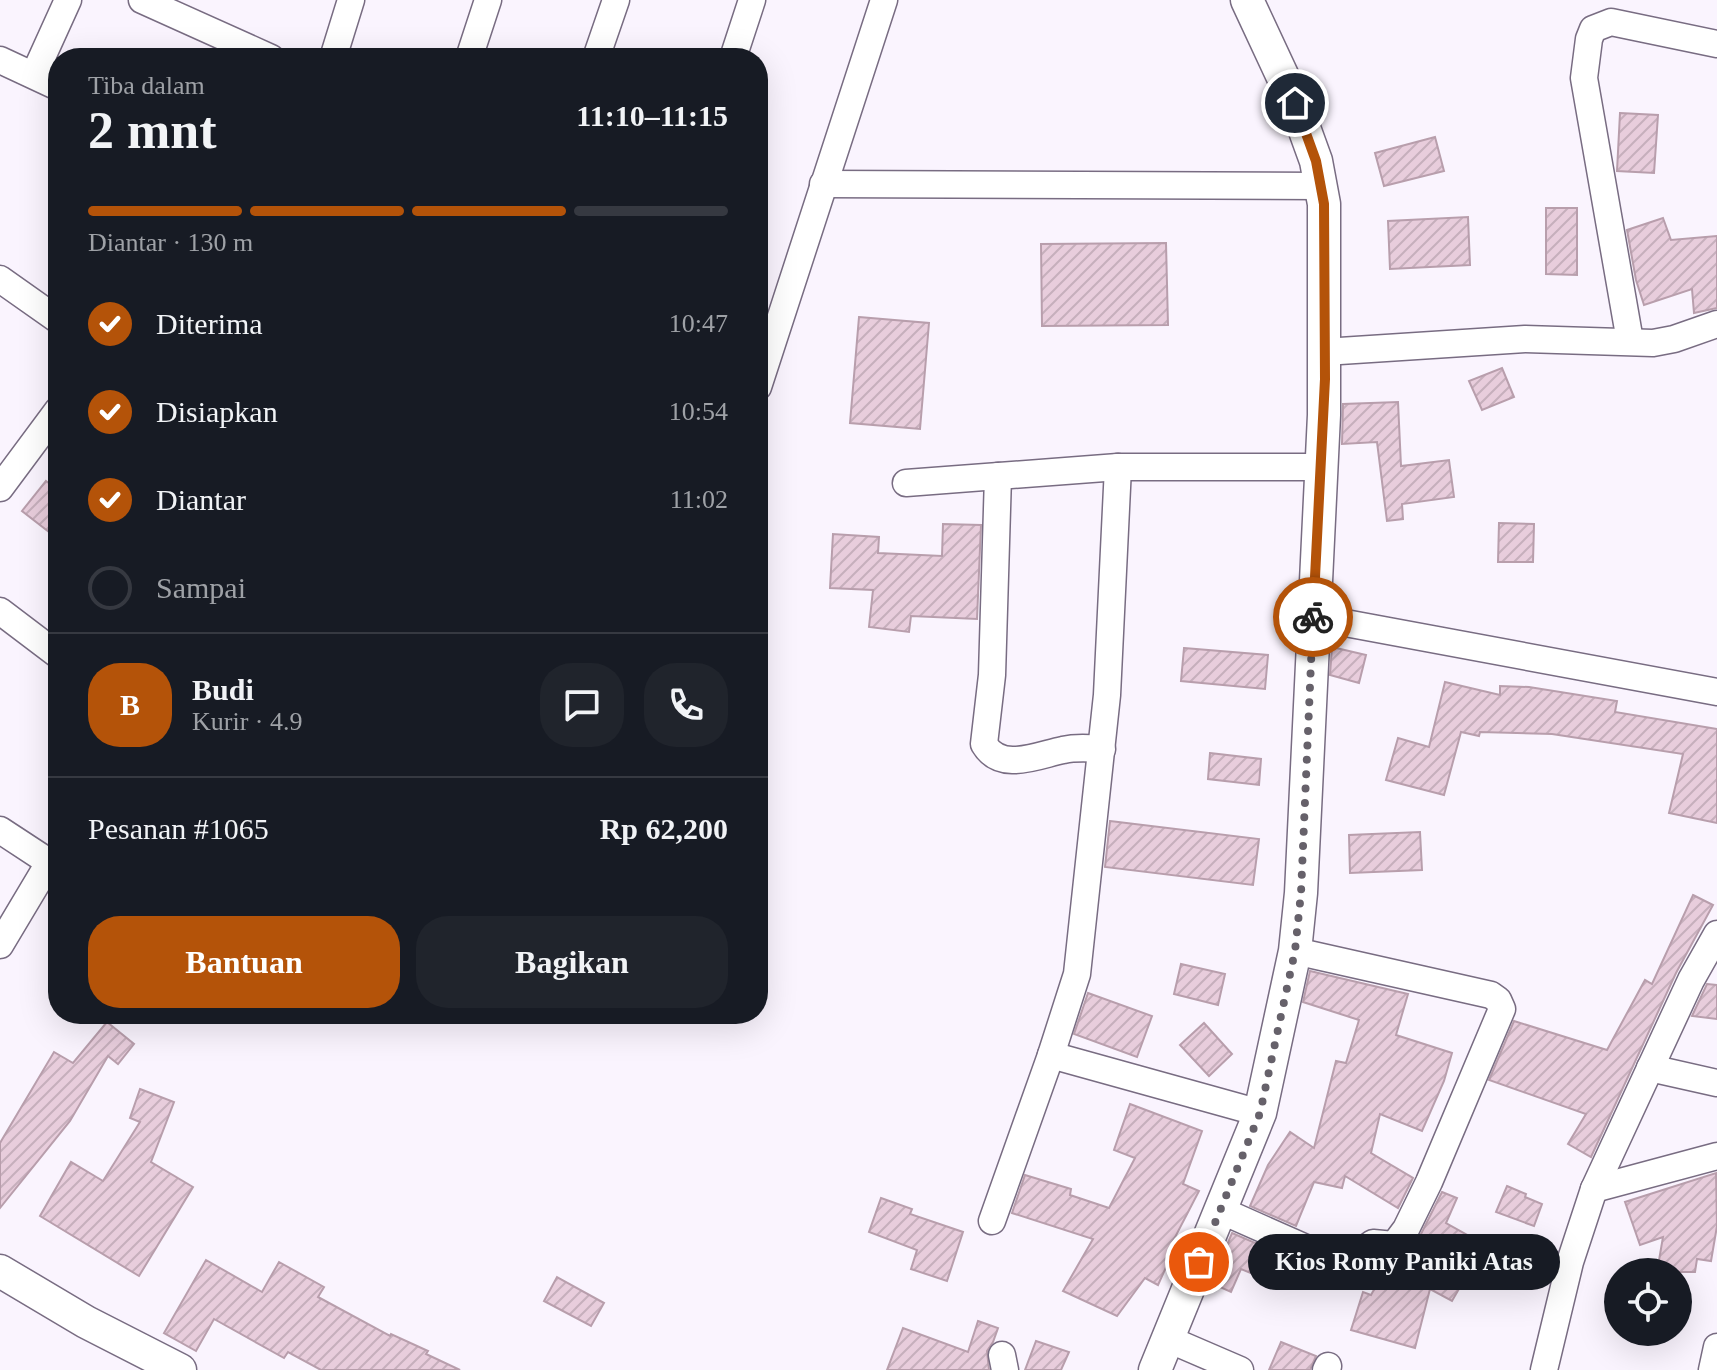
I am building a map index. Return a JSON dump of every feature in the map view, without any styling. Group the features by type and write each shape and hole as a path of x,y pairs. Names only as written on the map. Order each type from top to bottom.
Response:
{"street":[{"path":"34,75 68,0"},
{"path":"142,0 249,48"},
{"path":"336,48 351,0"},
{"path":"472,48 488,0"},
{"path":"599,48 616,0"},
{"path":"736,48 752,0"},
{"path":"768,356 884,0"},
{"path":"1155,1370 1260,1113 1295,951 1303,861 1321,467 1324,204 1316,161 1295,103 1247,0"},
{"path":"1630,341 1584,78 1589,39 1593,29 1611,22 1717,44"},
{"path":"0,60 48,82"},
{"path":"823,184 1321,186"},
{"path":"0,279 48,313"},
{"path":"1324,352 1525,339 1653,343 1717,324"},
{"path":"0,488 48,423"},
{"path":"906,483 1118,467 1321,467"},
{"path":"992,1221 1077,974 1102,749 1118,467"},
{"path":"998,476 992,675 984,744 992,754 1012,761 1080,747 1102,749"},
{"path":"0,611 48,647"},
{"path":"1313,617 1717,692"},
{"path":"0,830 48,862"},
{"path":"0,945 48,875"},
{"path":"1544,1370 1570,1262 1594,1189 1650,1068 1710,961 1717,934"},
{"path":"1220,1210 1335,1261 1347,1262 1373,1243 1394,1245 1406,1229 1429,1182 1502,1009 1498,1000 1491,995 1295,951"},
{"path":"1051,1055 1260,1113"},
{"path":"1650,1068 1717,1083"},
{"path":"1594,1189 1717,1156"},
{"path":"0,1271 86,1322 180,1370"},
{"path":"1168,1339 1240,1370"},
{"path":"1712,1370 1717,1347"}],"building":[{"path":"1620,113 1658,115 1654,173 1617,171"},
{"path":"1435,137 1444,171 1384,186 1375,153"},
{"path":"1546,208 1577,208 1577,275 1546,274"},
{"path":"1468,217 1470,265 1390,269 1388,221"},
{"path":"1663,218 1671,240 1717,236 1717,308 1694,313 1692,289 1644,305 1627,230"},
{"path":"1166,243 1168,325 1042,326 1041,244"},
{"path":"859,317 929,323 920,429 850,423"},
{"path":"1502,368 1514,397 1482,410 1469,381"},
{"path":"1398,402 1401,466 1449,460 1454,497 1402,504 1403,519 1387,521 1377,442 1342,444 1343,404"},
{"path":"46,481 48,482 48,531 22,511"},
{"path":"1499,523 1534,524 1533,562 1498,562"},
{"path":"943,524 981,525 977,619 911,616 909,632 869,627 873,590 830,588 833,534 879,537 878,553 942,556"},
{"path":"1332,647 1366,655 1359,683 1330,675"},
{"path":"1184,648 1268,655 1265,689 1181,681"},
{"path":"1445,682 1500,695 1500,686 1529,687 1617,701 1615,712 1717,729 1717,823 1669,813 1683,754 1552,734 1480,732 1479,736 1461,732 1444,795 1386,780 1398,738 1429,747"},
{"path":"1210,753 1261,759 1259,785 1208,779"},
{"path":"1110,821 1259,839 1253,885 1105,867"},
{"path":"1420,832 1422,870 1350,873 1349,835"},
{"path":"1693,895 1713,905 1676,973 1591,1157 1568,1144 1586,1114 1489,1080 1514,1021 1607,1050 1645,980 1652,984"},
{"path":"1181,964 1225,974 1218,1005 1174,994"},
{"path":"1310,971 1408,994 1396,1035 1452,1053 1444,1081 1422,1131 1380,1114 1371,1153 1413,1178 1398,1208 1345,1176 1342,1188 1314,1182 1296,1226 1250,1206 1268,1165 1290,1132 1314,1148 1336,1061 1346,1063 1359,1020 1303,1002"},
{"path":"1707,984 1717,985 1717,1019 1692,1016"},
{"path":"1088,993 1152,1016 1137,1057 1074,1034"},
{"path":"1204,1023 1232,1054 1209,1076 1180,1045"},
{"path":"105,1024 134,1044 118,1064 108,1056 70,1121 0,1208 0,1143 54,1052 73,1063"},
{"path":"140,1089 174,1102 151,1162 193,1187 139,1276 40,1216 71,1162 103,1181 140,1122 130,1118"},
{"path":"1130,1104 1202,1131 1183,1184 1199,1191 1172,1243 1176,1245 1158,1285 1145,1278 1117,1316 1063,1291 1093,1239 1012,1213 1025,1175 1071,1189 1070,1195 1109,1208 1135,1158 1114,1150"},
{"path":"1716,1173 1717,1226 1711,1261 1697,1259 1695,1272 1692,1272 1692,1258 1659,1258 1663,1237 1640,1245 1625,1202"},
{"path":"1507,1186 1542,1204 1534,1226 1496,1212"},
{"path":"1442,1192 1457,1198 1446,1223 1494,1250 1477,1280 1467,1275 1452,1301 1430,1289 1415,1348 1351,1330 1363,1292 1371,1295 1390,1261 1407,1255"},
{"path":"881,1198 912,1209 910,1214 963,1232 947,1281 911,1269 917,1250 869,1232"},
{"path":"1232,1233 1276,1252 1265,1279 1241,1269 1231,1292 1211,1283"},
{"path":"206,1260 262,1292 279,1262 324,1287 318,1297 460,1370 321,1370 288,1352 284,1358 214,1319 196,1351 164,1333"},
{"path":"557,1277 604,1303 591,1326 544,1301"},
{"path":"978,1321 998,1328 987,1351 989,1370 887,1370 903,1328 968,1352"},
{"path":"1036,1341 1069,1352 1061,1370 1025,1370"},
{"path":"1281,1342 1316,1356 1310,1370 1269,1370"}],"way so far":[{"path":"1199,1262 1260,1113 1295,951 1301,893 1313,617"}],"place":[{"name":"Kios Romy Paniki Atas","path":"1199,1262"}],"route":[{"path":"1295,103 1316,161 1324,204 1325,379 1313,617"}]}
